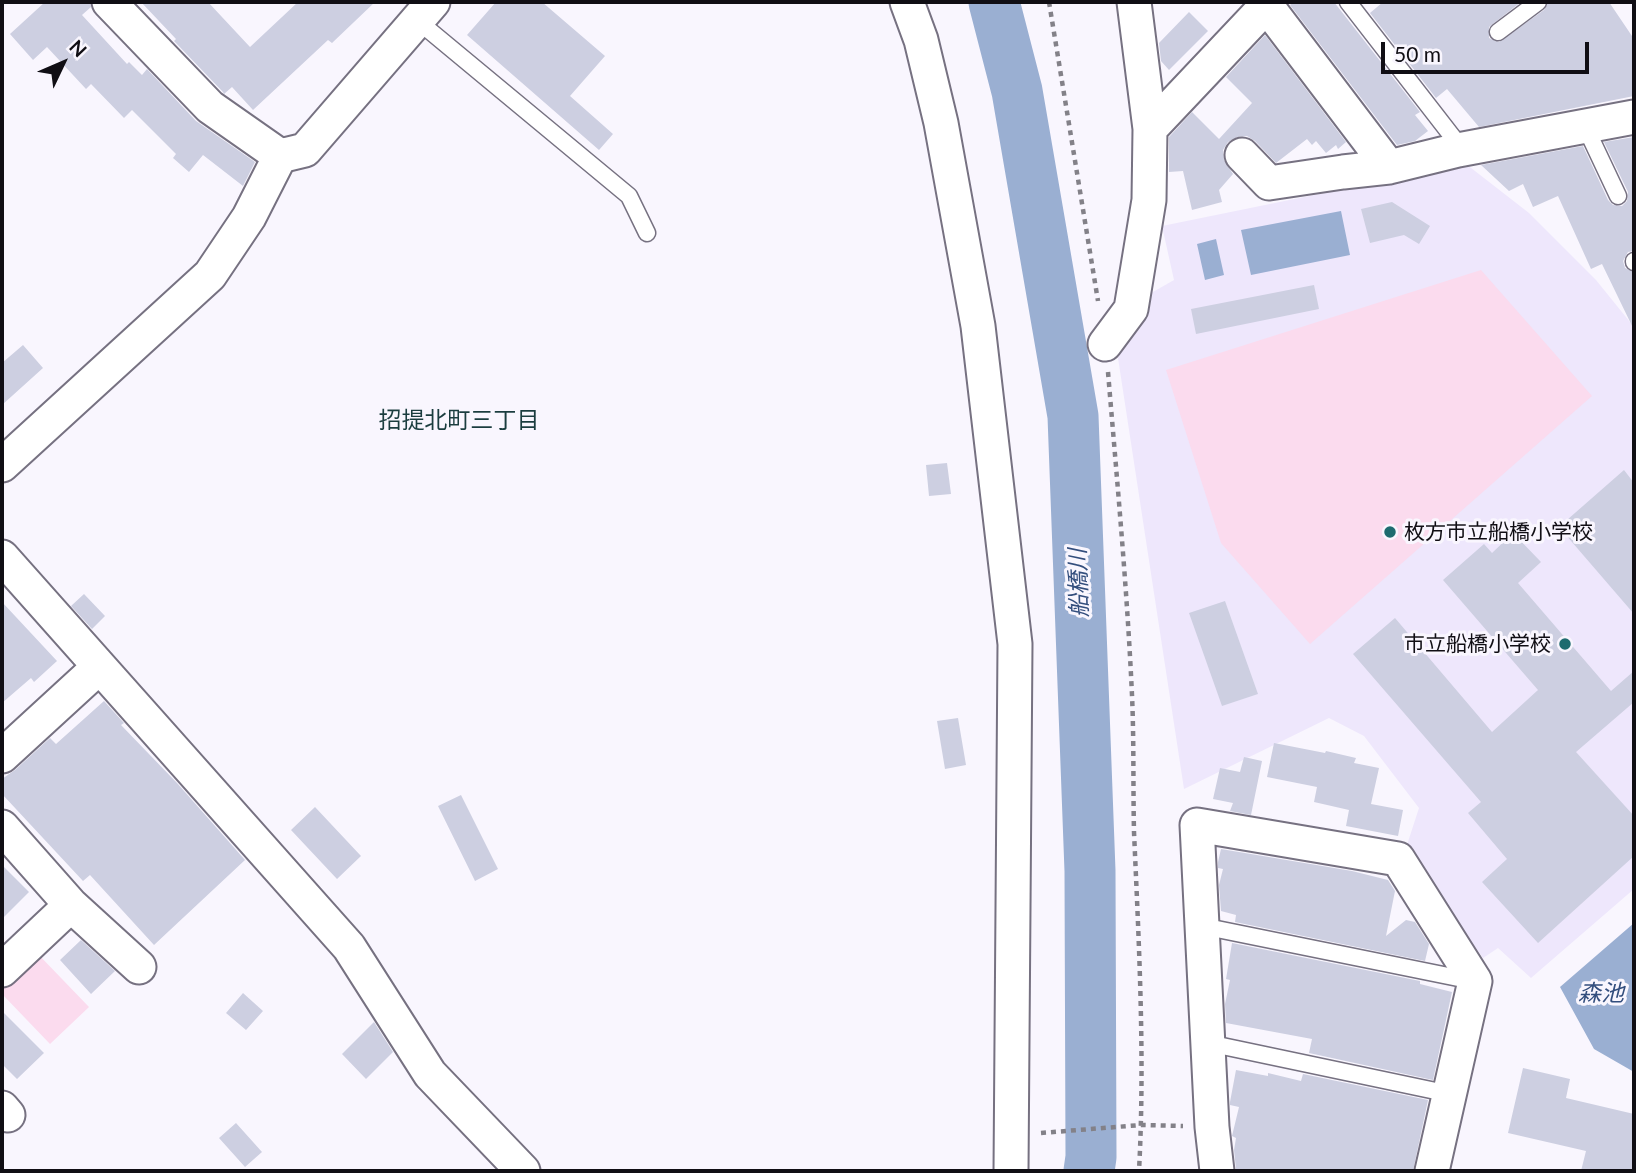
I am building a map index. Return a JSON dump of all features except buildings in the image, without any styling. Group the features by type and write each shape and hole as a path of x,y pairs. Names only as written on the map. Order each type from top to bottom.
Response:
{"street":[{"path":"108,2 209,107 280,156 305,150 425,12"},
{"path":"907,2 921,40 941,123 978,327 1015,644 1011,1171"},
{"path":"1105,344 1131,309 1149,200 1150,129 1134,2"},
{"path":"1150,129 1268,3 1389,167"},
{"path":"1242,155 1269,183 1389,167 1462,149 1634,117"},
{"path":"2,465 210,275 249,218 280,156"},
{"path":"2,557 349,947 430,1074 523,1171"},
{"path":"2,755 98,668"},
{"path":"1217,1171 1212,1127 1197,825 1398,859 1475,981 1432,1171"},
{"path":"2,827 71,905 139,967"},
{"path":"2,970 71,905"}],"lane":[{"path":"1348,2 1462,149"},
{"path":"1499,32 1538,2"},
{"path":"425,12 629,196 647,233"},
{"path":"1585,126 1618,196"},
{"path":"1202,926 1475,981"},
{"path":"1208,1043 1450,1094"}],"path":[{"path":"1049,2 1105,344 1126,584 1140,978 1139,1171"},
{"path":"1012,1135 1141,1125 1212,1127"}],"shaded area":[{"name":"枚方市立船橋小学校","path":"1466,164 1529,213 1596,280 1634,327 1634,889 1531,978 1498,948 1483,958 1405,851 1419,808 1364,736 1329,718 1184,789 1116,345 1146,296 1174,280 1162,226"},
{"path":"1481,270 1592,396 1310,644 1221,543 1166,370"},
{"path":"36,952 89,1007 50,1044 2,994 2,985"}],"water":[{"path":"1341,211 1350,255 1251,275 1241,230"},
{"path":"1216,239 1224,275 1205,280 1197,244"},
{"name":"森池","path":"1634,923 1634,1072 1594,1049 1560,987"}],"waterway":[{"name":"船橋川","path":"994,2 1017,91 1073,416 1090,871 1089,1171"}],"place":[{"name":"枚方市立船橋小学校","path":"1390,532"},
{"name":"市立船橋小学校","path":"1565,644"}],"district":[{"name":"招提北町三丁目","path":"459,421"}]}
